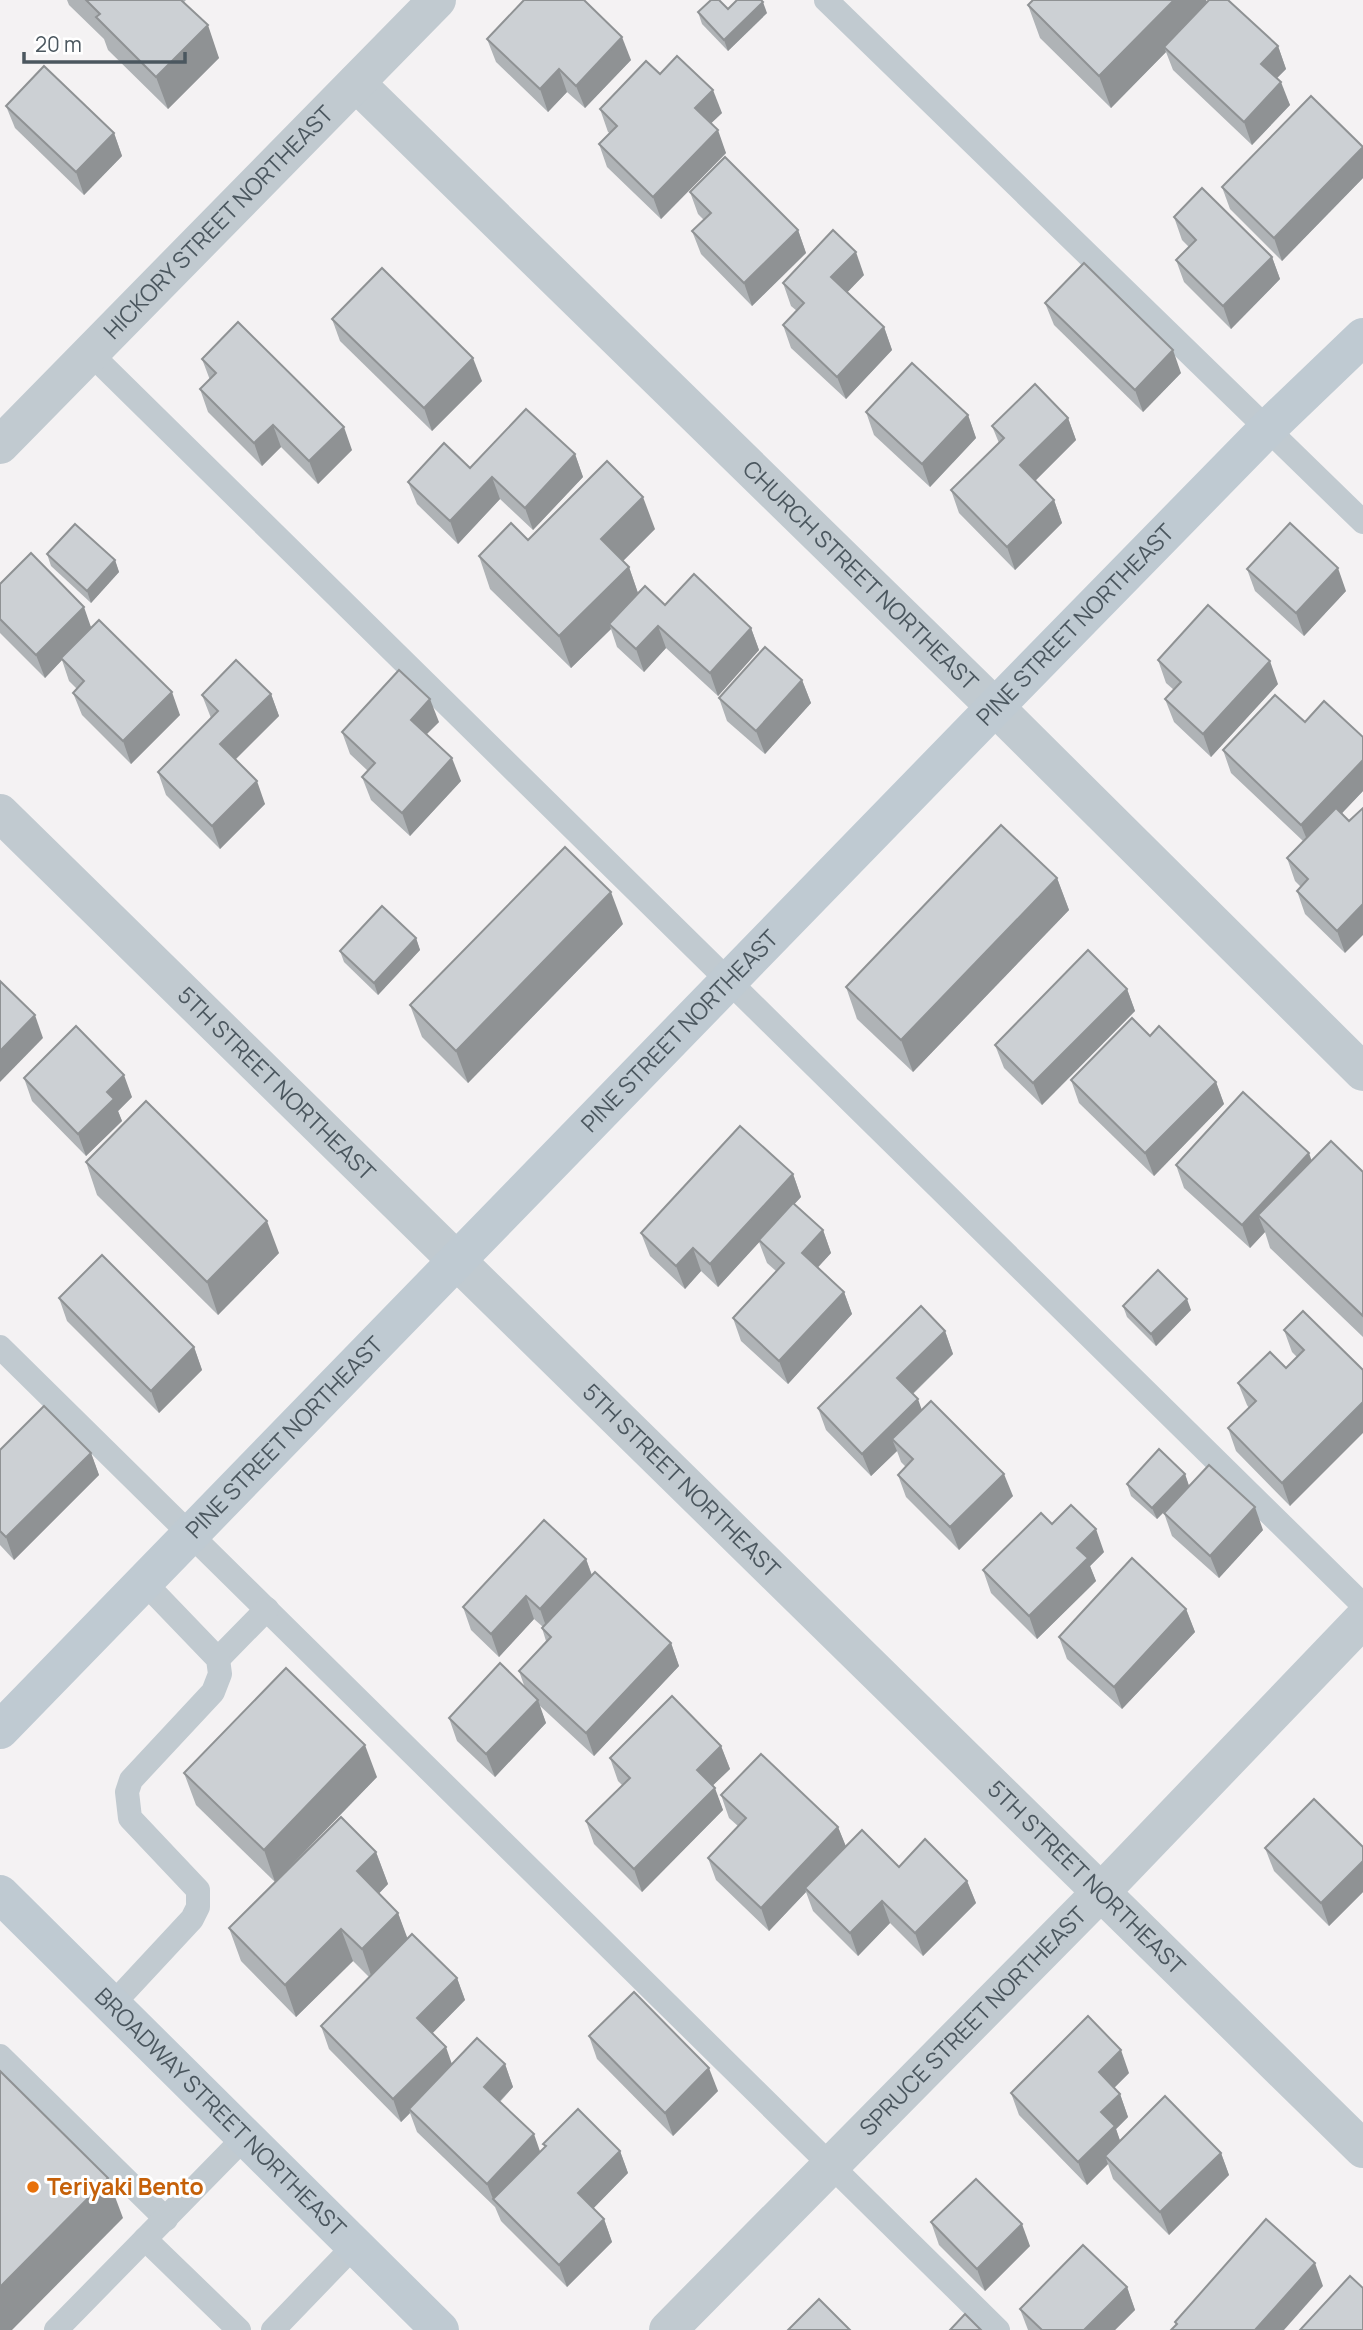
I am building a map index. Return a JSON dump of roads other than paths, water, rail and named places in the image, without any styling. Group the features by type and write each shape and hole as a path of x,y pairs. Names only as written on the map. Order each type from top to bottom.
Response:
{"main road":[{"name":"PINE STREET NORTHEAST","path":"0,1730 995,707 1268,428 1363,337"},
{"name":"BROADWAY STREET NORTHEAST","path":"0,1894 440,2330"}],"street":[{"name":"HICKORY STREET NORTHEAST","path":"0,445 437,0"},
{"name":"CHURCH STREET NORTHEAST","path":"356,83 995,707 1363,1072"},
{"name":"5TH STREET NORTHEAST","path":"0,813 1363,2149"},
{"name":"SPRUCE STREET NORTHEAST","path":"668,2330 1101,1892 1363,1619"}],"lane":[{"path":"826,0 1363,522"},
{"path":"90,353 1363,1605"},
{"path":"0,1347 998,2330"},
{"path":"112,2005 192,1919 198,1907 198,1890 130,1818 127,1792 131,1780 213,1692 220,1674 218,1659 143,1581"},
{"path":"218,1659 267,1609"},
{"path":"0,2056 166,2219"},
{"path":"55,2330 245,2137"},
{"path":"145,2239 239,2330"},
{"path":"273,2330 355,2245"}],"place":[{"name":"Teriyaki Bento","path":"33,2187"}]}
